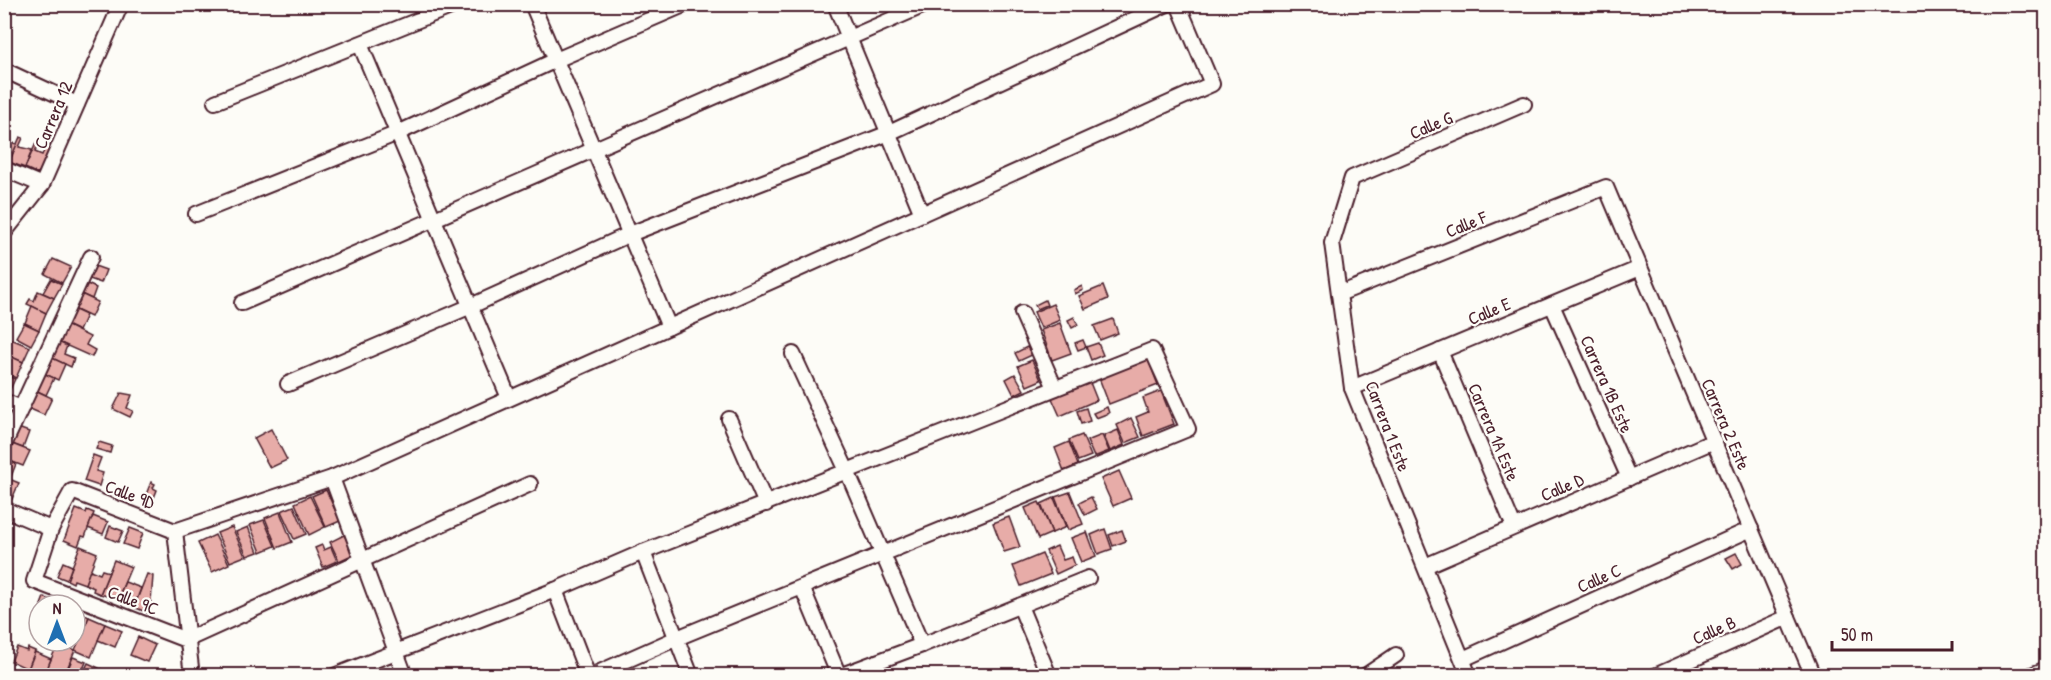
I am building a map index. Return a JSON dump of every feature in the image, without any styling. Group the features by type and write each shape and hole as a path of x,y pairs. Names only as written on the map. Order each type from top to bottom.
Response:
{"street":[{"name":"Carrera 12","path":"4,233 42,185 121,4"},
{"path":"215,102 458,4"},
{"path":"532,4 669,327"},
{"path":"196,214 398,133 556,60 686,4"},
{"path":"835,4 922,214"},
{"path":"242,303 927,4"},
{"path":"288,384 471,306 630,234 889,133 1167,4"},
{"path":"192,675 186,640 175,531 332,478 1212,84 1178,4"},
{"path":"360,44 509,398"},
{"path":"4,70 77,104"},
{"name":"Calle G","path":"1352,178 1524,104"},
{"path":"4,169 42,185"},
{"name":"Carrera 1 Este","path":"1352,178 1332,243 1352,388 1469,675"},
{"name":"Calle F","path":"1339,294 1606,187"},
{"name":"Carrera 2 Este","path":"1606,187 1813,675"},
{"path":"4,445 90,257"},
{"name":"Calle E","path":"1352,388 1640,268"},
{"name":"Carrera 1B Este","path":"1552,305 1629,478"},
{"path":"1022,313 1055,388"},
{"path":"334,675 555,590 643,552 1152,350 1188,429 590,675 555,590"},
{"name":"Carrera 1A Este","path":"1440,351 1514,527"},
{"path":"793,354 848,471 922,645"},
{"path":"4,401 21,408"},
{"path":"729,419 766,504"},
{"name":"Calle D","path":"1425,566 1713,441"},
{"path":"332,478 405,675"},
{"path":"186,640 530,484"},
{"name":"Calle 9D","path":"51,529 72,491 175,531"},
{"path":"4,509 51,529"},
{"name":"Calle 9C","path":"51,529 34,581 186,640"},
{"name":"Calle C","path":"1463,659 1751,529"},
{"path":"643,552 691,675"},
{"path":"802,587 839,675 922,645 1088,578"},
{"path":"1020,606 1049,675"},
{"name":"Calle B","path":"1655,675 1788,617"},
{"path":"1365,675 1396,655"},
{"path":"2029,675 2046,669"}],"building":[{"path":"20,137 23,138 19,147 32,150 25,168 9,162"},
{"path":"4,141 17,144 9,162 4,160"},
{"path":"36,143 38,144 35,152 42,155 47,144 52,147 40,175 25,168"},
{"path":"53,259 71,267 62,283 45,274"},
{"path":"92,265 106,270 101,283 87,278"},
{"path":"51,279 62,284 54,298 43,293"},
{"path":"85,283 96,288 92,299 81,294"},
{"path":"1082,286 1083,290 1075,294 1074,290"},
{"path":"1103,286 1108,299 1085,309 1079,296"},
{"path":"38,291 54,298 46,313 27,304 30,299 34,301"},
{"path":"81,294 98,302 91,317 74,309"},
{"path":"1045,300 1047,305 1037,309 1035,305"},
{"path":"1053,304 1060,320 1041,328 1034,312"},
{"path":"32,306 46,313 39,330 25,323"},
{"path":"71,308 86,315 79,331 64,324"},
{"path":"1074,317 1078,325 1072,328 1068,320"},
{"path":"1113,319 1118,333 1100,340 1094,326"},
{"path":"24,323 39,330 31,345 16,337"},
{"path":"1060,323 1071,353 1052,360 1041,330"},
{"path":"64,324 90,337 86,345 95,350 92,357 56,341"},
{"path":"11,339 30,347 23,362 4,354"},
{"path":"1083,340 1086,347 1078,350 1075,343"},
{"path":"56,341 67,346 64,354 74,358 71,367 50,357"},
{"path":"1098,343 1103,355 1091,360 1086,347"},
{"path":"1027,347 1032,355 1019,361 1015,353"},
{"path":"12,357 23,362 16,378 5,373"},
{"path":"50,357 65,364 58,380 43,373"},
{"path":"1148,359 1158,385 1109,404 1099,378"},
{"path":"1032,360 1041,380 1027,386 1018,366"},
{"path":"43,373 54,378 46,395 35,390"},
{"path":"1015,374 1024,390 1014,395 1006,379"},
{"path":"4,375 15,379 7,396 4,395"},
{"path":"1089,380 1097,400 1060,416 1051,396"},
{"path":"35,390 52,398 44,415 28,408"},
{"path":"1161,391 1174,424 1143,436 1136,417 1148,412 1143,398"},
{"path":"121,393 132,395 127,408 133,411 130,417 113,409"},
{"path":"1107,407 1109,413 1096,418 1093,413"},
{"path":"1086,408 1090,421 1081,424 1077,411"},
{"path":"1131,418 1140,437 1125,443 1117,425"},
{"path":"18,428 29,432 23,448 12,444"},
{"path":"271,429 287,460 270,468 254,438"},
{"path":"1118,430 1124,445 1110,451 1104,436"},
{"path":"1082,435 1091,456 1078,461 1069,440"},
{"path":"1102,435 1109,451 1094,457 1087,441"},
{"path":"99,442 112,446 110,453 96,449"},
{"path":"1069,442 1078,465 1064,471 1055,448"},
{"path":"12,444 30,451 23,466 5,459"},
{"path":"93,455 101,458 96,471 103,473 99,486 84,481"},
{"path":"5,459 16,464 10,479 4,477"},
{"path":"1119,471 1131,498 1113,506 1101,479"},
{"path":"4,477 19,483 12,499 4,496"},
{"path":"151,482 155,484 153,488 157,490 153,500 145,497"},
{"path":"326,490 340,521 326,527 312,496"},
{"path":"1070,492 1083,524 1068,530 1055,497"},
{"path":"310,496 325,527 309,535 295,503"},
{"path":"1091,497 1097,509 1085,515 1079,503"},
{"path":"1054,498 1066,527 1052,533 1041,504"},
{"path":"1039,502 1052,533 1038,539 1025,508"},
{"path":"294,506 306,534 294,539 281,511"},
{"path":"76,509 94,513 85,537 82,536 78,546 64,540"},
{"path":"280,512 292,542 277,548 265,518"},
{"path":"93,516 108,522 103,534 88,528"},
{"path":"1009,517 1020,547 1004,552 993,523"},
{"path":"264,520 275,546 261,552 250,525"},
{"path":"110,526 123,531 118,542 106,537"},
{"path":"232,527 245,556 230,562 217,533"},
{"path":"248,527 258,552 247,556 236,532"},
{"path":"130,528 143,533 137,549 123,544"},
{"path":"1105,529 1112,549 1098,554 1091,535"},
{"path":"1122,530 1126,541 1113,546 1109,535"},
{"path":"1087,532 1096,556 1081,562 1071,538"},
{"path":"215,535 229,564 212,572 198,543"},
{"path":"344,535 354,554 339,561 330,542"},
{"path":"322,545 324,550 331,547 337,561 323,567 315,548"},
{"path":"80,546 97,553 85,584 67,580"},
{"path":"1057,546 1063,560 1072,557 1075,565 1056,574 1046,551"},
{"path":"1736,553 1742,564 1733,569 1726,558"},
{"path":"1042,554 1051,574 1021,586 1013,566"},
{"path":"114,560 131,567 118,598 100,594"},
{"path":"63,562 72,566 67,580 57,576"},
{"path":"90,570 100,574 102,570 109,572 100,594 85,584"},
{"path":"147,574 153,576 150,614 134,607"},
{"path":"125,582 141,588 134,607 118,598"},
{"path":"89,617 105,624 91,657 82,653 87,653"},
{"path":"105,624 122,631 115,647 98,640"},
{"path":"138,637 155,645 147,662 130,655"},
{"path":"17,647 27,653 34,653 28,669 11,661"},
{"path":"35,653 51,659 44,676 28,669"},
{"path":"54,653 74,653 64,676 44,676"},
{"path":"73,657 86,662 80,676 65,676"},
{"path":"88,663 105,671 103,676 82,676"}]}
